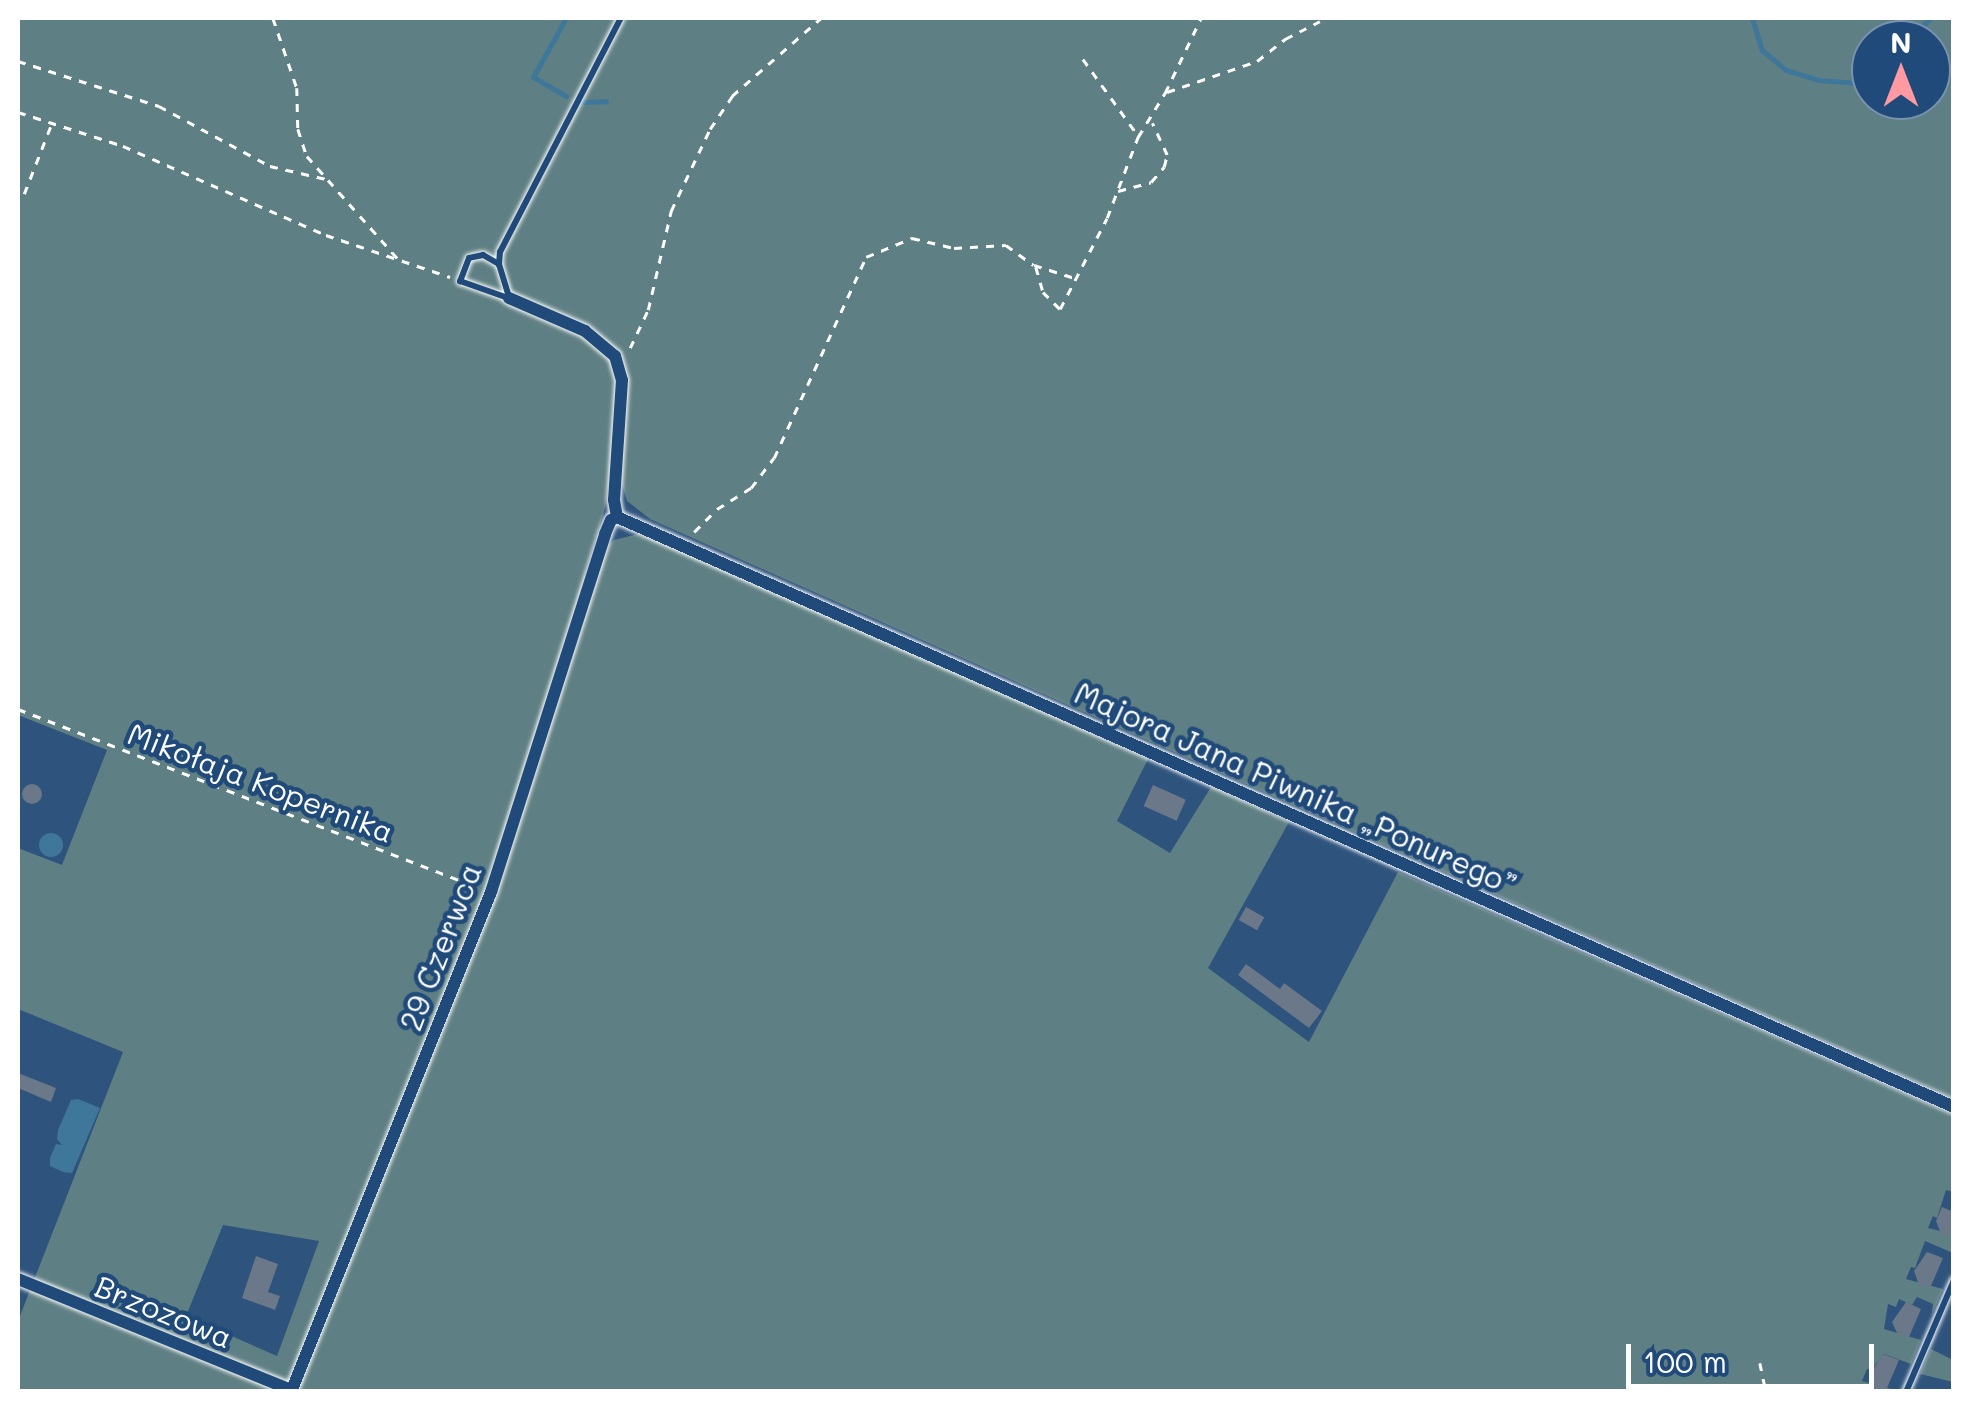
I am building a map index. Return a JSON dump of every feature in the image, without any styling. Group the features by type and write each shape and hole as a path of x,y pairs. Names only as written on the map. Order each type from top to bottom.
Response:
{"street":[{"path":"509,298 584,332 616,356 622,380 614,500 617,517"},
{"name":"Majora Jana Piwnika „Ponurego”","path":"617,517 1954,1107"},
{"name":"29 Czerwca","path":"291,1391 490,892 605,534 611,520 617,517"},
{"name":"Brzozowa","path":"18,1279 291,1391"}],"lane":[{"path":"509,298 499,265 500,252 621,18"},
{"path":"499,265 483,255 470,258 460,281 509,298"},
{"path":"1906,1392 1954,1280"}],"path":[{"path":"273,18 297,88 302,144 314,166 400,261"},
{"path":"616,356 628,351 638,338 671,212 710,129 732,96 821,18"},
{"path":"1036,266 1039,284 1060,310 1117,192 1138,137 1165,93 1201,18"},
{"path":"1165,93 1257,61 1285,39 1320,21"},
{"path":"1083,59 1093,80 1138,137"},
{"path":"18,61 159,106 270,166 330,180"},
{"path":"18,112 122,146 326,235 460,281"},
{"path":"1117,192 1151,182 1164,167 1167,155 1150,120"},
{"path":"24,194 51,123"},
{"path":"682,544 717,509 751,488 774,458 866,257 912,238 954,248 1006,245 1036,266 1078,278"},
{"name":"Mikołaja Kopernika","path":"18,708 490,892"},
{"path":"1760,1363 1766,1392"}],"green space":[{"path":"18,18 1953,18 1953,1098 650,519 627,501 621,481 610,473 605,508 584,576 594,580 604,550 614,540 638,534 653,538 1148,759 1117,821 1170,853 1211,787 1289,822 1208,968 1309,1042 1398,872 1953,1115 1953,1192 1946,1190 1937,1218 1933,1216 1928,1228 1953,1234 1953,1253 1925,1241 1915,1268 1911,1267 1906,1279 1943,1289 1932,1314 1933,1304 1917,1297 1912,1305 1899,1299 1896,1307 1888,1304 1884,1329 1921,1340 1911,1364 1884,1354 1871,1370 1867,1369 1862,1381 1899,1391 18,1392 18,1321 123,1052 18,1009 18,848 62,865 107,750 18,715","holes":["223,1225 319,1241 277,1356 186,1316"]},
{"path":"1931,1349 1953,1360 1953,1382 1920,1374"}],"water":[{"path":"51,833 60,836 60,854 51,857 42,854 39,845 42,836"},
{"path":"71,1100 100,1108 72,1173 63,1172 50,1166 50,1158 56,1144 62,1145 57,1139 58,1130"}],"building":[{"path":"28,784 36,784 42,794 36,804 28,804 22,798 22,790"},
{"path":"1153,785 1186,800 1177,821 1144,806"},
{"path":"1246,907 1264,917 1257,930 1239,920"},
{"path":"1246,964 1280,989 1284,983 1322,1011 1309,1028 1238,975"},
{"path":"18,1073 56,1088 51,1102 18,1088"},
{"path":"1942,1207 1954,1212 1954,1236 1941,1234 1936,1221"},
{"path":"1927,1252 1943,1258 1931,1286 1919,1285 1914,1271"},
{"path":"256,1256 278,1264 268,1292 280,1296 275,1310 242,1298"},
{"path":"1906,1302 1921,1309 1909,1337 1898,1335 1892,1322"},
{"path":"1883,1354 1899,1360 1887,1388 1876,1388 1870,1374"}],"waterway":[{"path":"566,18 533,77 566,96"},
{"path":"1752,18 1762,50 1786,70 1818,80 1851,82"},
{"path":"582,102 606,101"}]}
